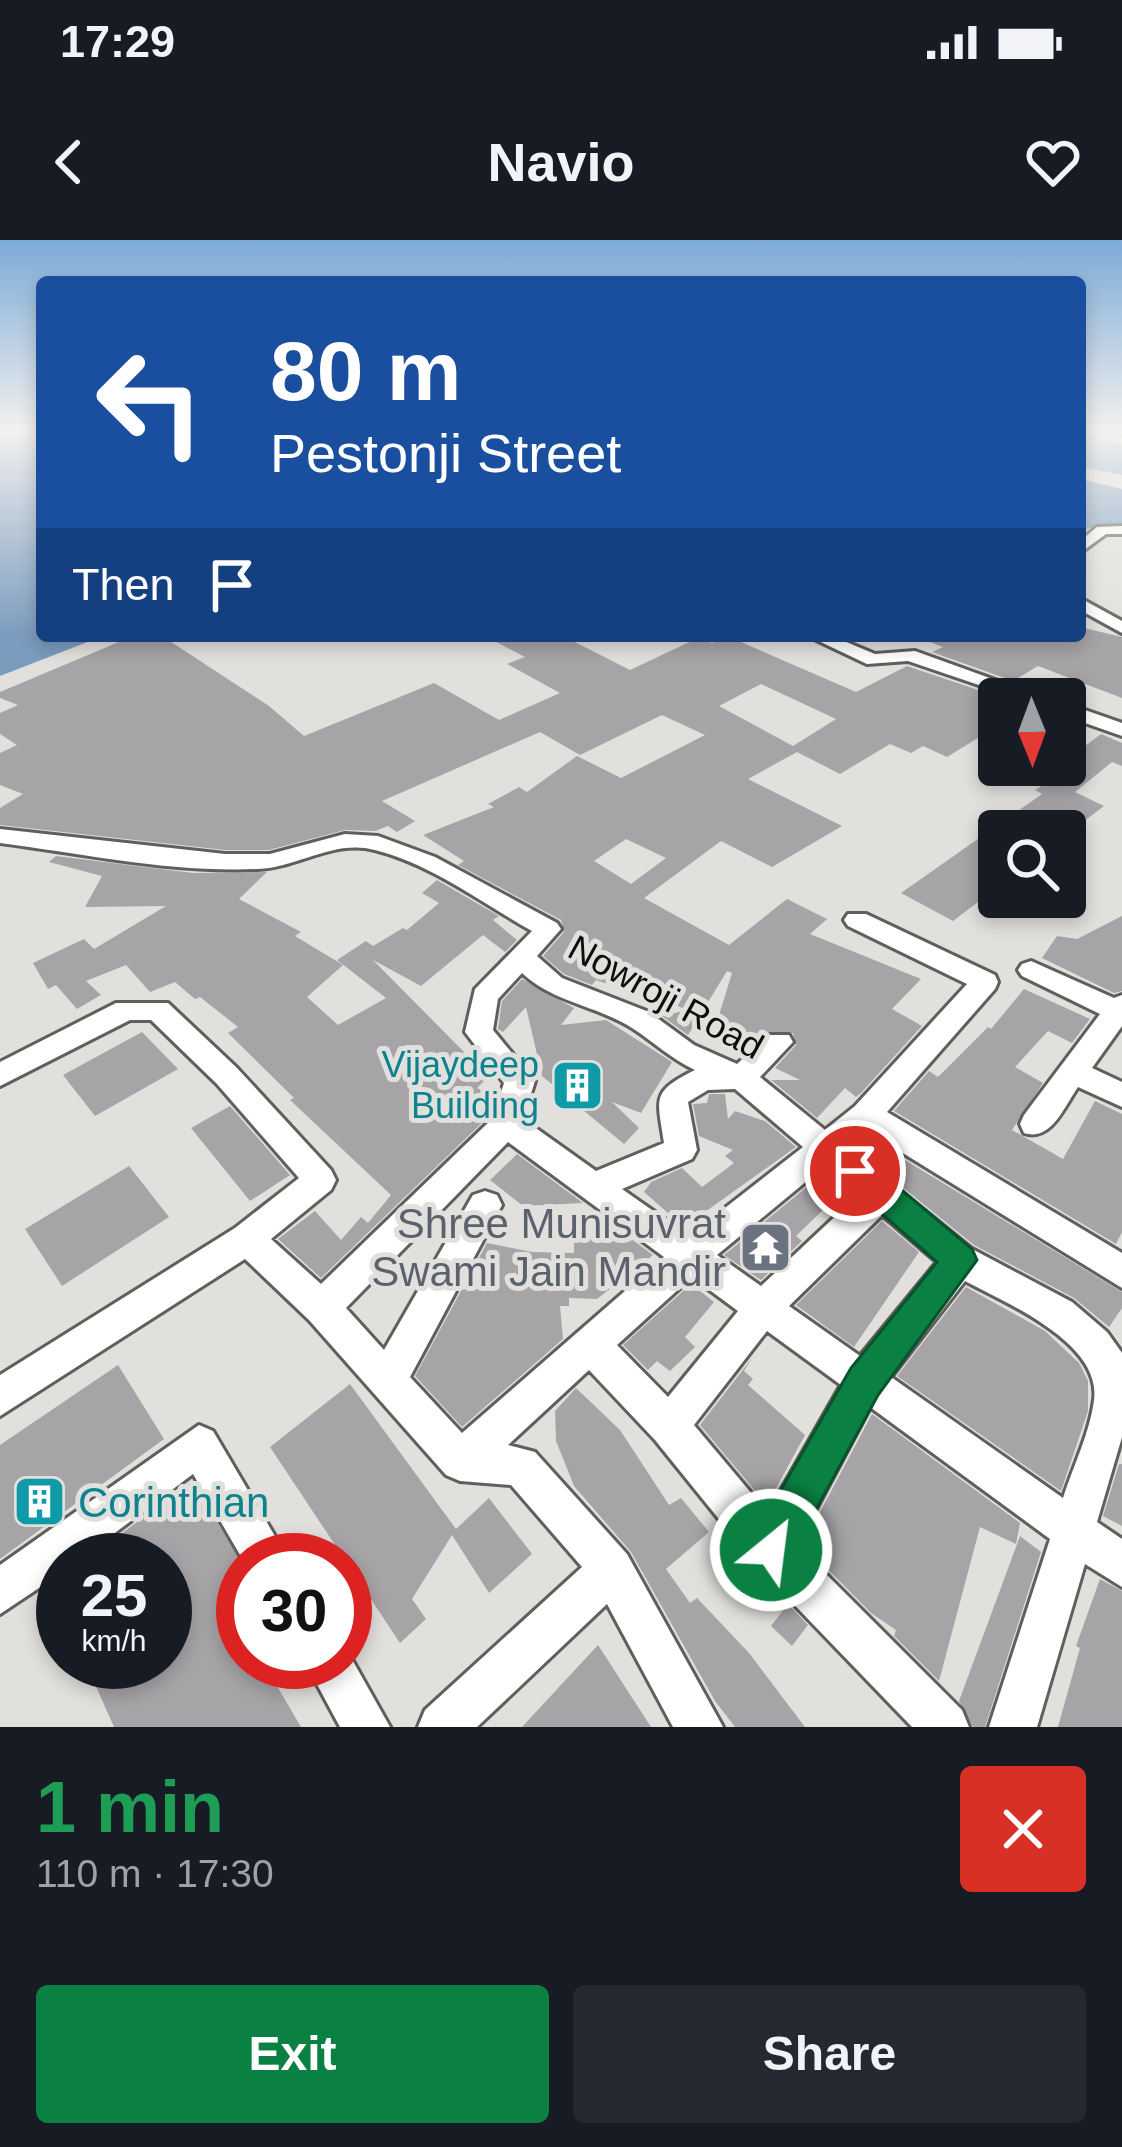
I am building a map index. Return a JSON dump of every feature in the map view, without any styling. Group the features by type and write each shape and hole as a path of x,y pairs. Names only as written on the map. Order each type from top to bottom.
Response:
{"street":[{"path":"1086,544 1102,530 1122,530"},
{"path":"1088,607 1122,600"},
{"path":"1088,607 1122,628"},
{"path":"831,642 873,660 909,655 980,678"},
{"path":"1086,714 1116,722"},
{"path":"0,836 145,856 262,862 357,840 430,862 475,892 548,929 484,996 479,1032 520,1081 506,1124 322,1309"},
{"path":"460,1461 690,1256 828,1150 866,1115 985,982 857,920"},
{"name":"Nowroji Road","path":"522,957 552,985 639,1019 684,1053 741,1078 960,1260 1059,1314 1094,1344 1111,1369 1114,1399 1072,1531"},
{"path":"1031,970 1120,1010 1035,1124"},
{"path":"0,1075 126,1010 158,1010 239,1069 320,1180 247,1239 0,1397"},
{"path":"593,1186 681,1150 672,1096 703,1079 741,1078 779,1042"},
{"path":"1072,1071 1122,1095"},
{"path":"866,1115 1122,1272"},
{"path":"506,1124 1122,1564"},
{"path":"669,1426 763,1308 882,1192"},
{"path":"386,1383 485,1205"},
{"path":"247,1239 322,1309 460,1461 521,1466 612,1569 699,1727"},
{"path":"771,1550 864,1381 960,1260"},
{"path":"590,1344 669,1426 771,1550 945,1727"},
{"path":"0,1592 199,1444 251,1533"},
{"path":"1012,1727 1072,1531"},
{"path":"442,1727 612,1569"},
{"path":"344,1689 366,1727"}],"water":[{"path":"0,498 36,498 36,642 88,642 0,676"},
{"path":"1086,498 1122,498 1122,523 1086,529"}],"building":[{"path":"1086,628 1122,637 1122,698 1086,684 1086,678 1070,678 1038,666 1018,678 1005,678 932,652 943,647 930,642 1086,642"},
{"path":"119,642 171,642 269,706 304,736 434,683 499,720 560,693 507,664 525,657 496,642 575,642 630,670 689,642 741,642 856,692 907,666 978,690 978,738 947,757 923,746 911,753 890,744 840,774 797,752 748,779 842,826 772,867 721,841 644,898 729,945 787,899 827,919 810,934 921,979 892,1009 922,1026 861,1093 856,1097 845,1088 817,1118 771,1080 800,1080 775,1068 796,1045 793,1033 766,1032 743,1053 712,1038 732,973 727,971 688,1035 662,1016 687,1010 628,984 625,990 596,980 592,985 564,974 543,956 564,932 561,920 458,865 464,861 423,835 494,807 488,804 519,787 527,792 577,756 621,778 705,735 662,715 580,755 540,732 382,801 415,821 397,832 388,826 375,831 345,830 269,850 225,850 0,825 0,808 23,794 0,785 0,753 17,745 0,734 0,713 18,705 0,698 0,692","holes":["761,684 836,719 793,746 719,706","626,839 666,858 631,884 594,861"]},
{"path":"1101,734 1122,743 1122,766 1112,762 1086,783 1086,745"},
{"path":"1082,786 1075,792 1104,806 1086,820 1086,810 1019,810 1042,794 1035,790"},
{"path":"978,839 978,902 953,921 901,893"},
{"path":"56,856 193,873 267,872 239,899 301,932 295,936 343,965 307,997 338,1025 386,998 337,960 366,941 373,946 407,930 439,903 422,893 437,880 499,916 493,920 517,940 505,952 483,935 421,986 373,960 467,1055 463,1058 489,1076 477,1088 495,1097 489,1116 321,1278 278,1239 315,1211 341,1240 361,1217 368,1223 391,1195 290,1100 294,1098 228,1033 238,1027 200,997 195,999 175,982 150,992 126,965 86,981 101,995 77,1009 56,985 48,989 33,963 84,939 94,949 166,906 85,907 102,876 49,862"},
{"path":"1122,916 1122,991 1114,993 1042,958 1057,936 1077,939"},
{"name":"Vijaydeep Building","path":"522,979 574,1008 561,1025 606,1020 672,1062 641,1113 612,1102 639,1128 624,1144 542,1076 526,1007 503,1032 498,1029 502,1001"},
{"path":"1024,989 1090,1019 1072,1043 1048,1031 1015,1067 1043,1083 1012,1130 1063,1159 1095,1101 1122,1114 1122,1232 1116,1244 894,1111 929,1071 938,1077 991,1029"},
{"path":"142,1032 178,1069 95,1116 63,1075"},
{"path":"709,1094 725,1094 728,1119 735,1111 765,1121 796,1147 684,1227 644,1192 651,1182 682,1168 702,1187 734,1163 725,1156 733,1150 699,1136 693,1104 707,1103"},
{"path":"230,1106 290,1175 250,1201 191,1128"},
{"path":"867,1137 1122,1292 1122,1308 1109,1327 1074,1298 974,1245 854,1148 859,1150 857,1146"},
{"path":"517,1154 583,1203 523,1206 490,1180"},
{"path":"129,1166 169,1217 62,1286 25,1229"},
{"path":"825,1172 851,1195 833,1212 826,1207 796,1236 802,1241 761,1280 724,1255"},
{"path":"882,1221 919,1252 854,1347 796,1305"},
{"path":"622,1232 653,1255 597,1299 569,1298 569,1306 560,1306 563,1339 462,1427 415,1376 487,1243 532,1252 574,1253 574,1243"},
{"path":"691,1284 714,1302 685,1337 695,1347 670,1371 657,1361 648,1370 623,1345"},
{"path":"966,1287 1045,1331 1079,1363 1088,1381 1088,1411 1061,1491 897,1376"},
{"path":"752,1358 744,1371 753,1379 748,1385 805,1435 767,1505 700,1425"},
{"name":"Corinthian","path":"118,1365 164,1439 0,1559 0,1445"},
{"path":"350,1384 456,1529 489,1498 532,1554 489,1593 452,1535 412,1599 426,1619 400,1643 372,1601 372,1533 327,1533 270,1447"},
{"path":"576,1388 620,1430 669,1505 681,1498 709,1532 666,1569 690,1603 697,1598 749,1653 805,1727 735,1727 715,1701 631,1552 574,1486 556,1441 555,1411"},
{"path":"872,1414 1020,1523 1016,1544 980,1527 939,1681 894,1636 896,1630 871,1613 803,1544"},
{"path":"1122,1464 1122,1526 1103,1516"},
{"path":"192,1481 224,1533 216,1533 216,1689 279,1689 301,1727 114,1727 97,1689 192,1689 192,1533 122,1533"},
{"path":"1020,1536 1041,1552 985,1727 973,1727 959,1701"},
{"path":"1100,1579 1122,1591 1122,1727 1058,1727 1080,1648 1076,1646"},
{"path":"788,1604 808,1625 792,1646 771,1626"},
{"path":"598,1645 651,1727 522,1727"}],"place":[{"name":"Vijaydeep Building","path":"578,1085"},
{"name":"Shree Munisuvrat Swami Jain Mandir","path":"765,1247"},
{"name":"Corinthian","path":"39,1502"}],"route":[{"path":"771,1550 864,1381 960,1260 855,1171"}]}
